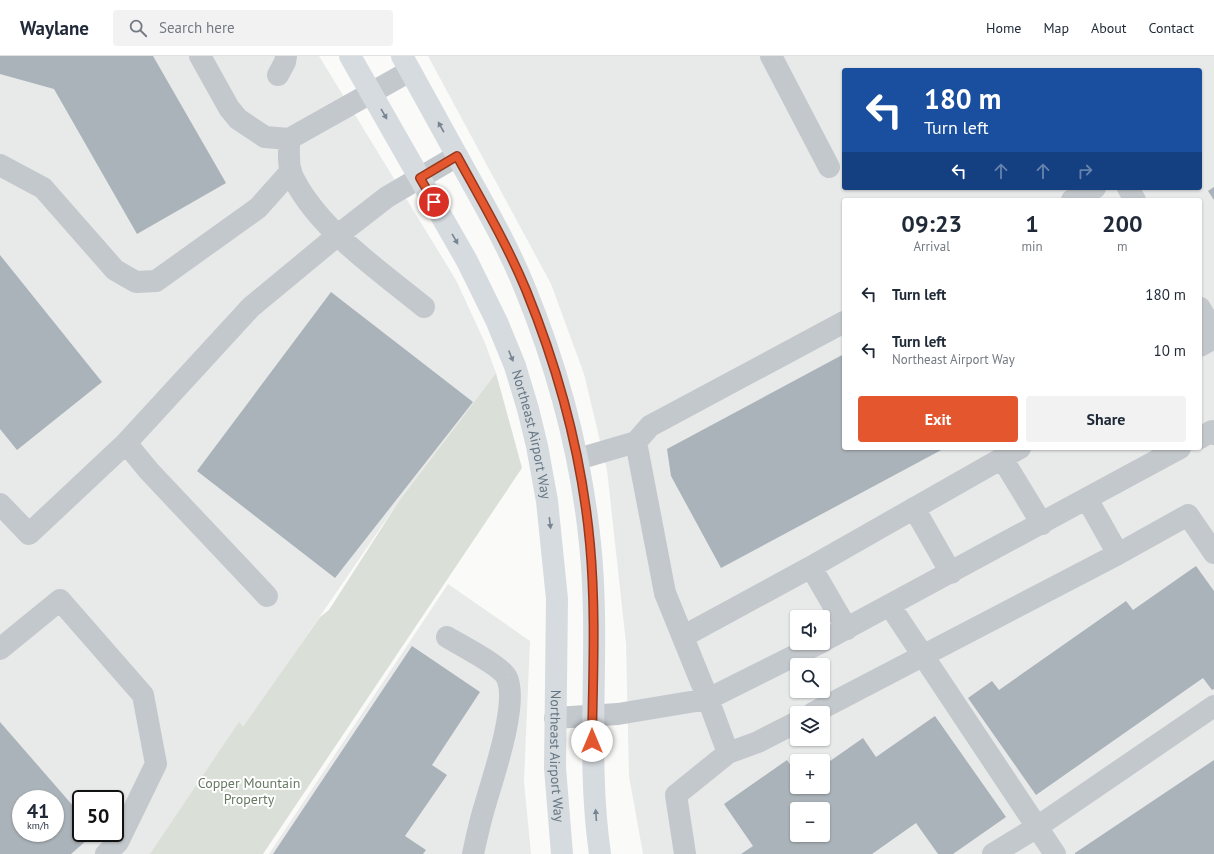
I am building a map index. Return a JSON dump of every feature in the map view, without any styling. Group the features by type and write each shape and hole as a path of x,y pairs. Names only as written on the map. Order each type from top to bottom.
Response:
{"main road":[{"name":"Northeast Airport Way","path":"350,56 468,261 497,322 515,366 537,446 548,509 557,599 555,768 562,854"},
{"path":"406,63 505,244 526,289 561,388 578,459 590,544 594,591 595,640 592,765 596,826 600,854"}],"lane":[{"path":"200,56 229,108 238,119 265,137 289,139 371,92 406,63"},
{"path":"771,56 829,167"},
{"path":"289,139 291,171 311,206 338,235 424,307"},
{"path":"0,504 29,534 126,443 251,307 338,235 388,197 457,156"},
{"path":"0,165 43,188 115,270 136,282 156,281 258,208 291,171"},
{"path":"1076,198 1091,190"},
{"path":"1202,311 1214,332"},
{"path":"578,459 636,442 650,426 842,323"},
{"path":"1202,345 1214,338"},
{"path":"636,442 665,593 684,636 728,754"},
{"path":"126,443 149,471 267,596"},
{"path":"830,638 1087,499 1153,454 1171,450"},
{"path":"684,636 811,567 1011,453 1042,524"},
{"path":"1087,499 1118,554"},
{"path":"914,508 951,573"},
{"path":"826,706 1118,554 1188,515 1214,553"},
{"path":"811,567 847,629"},
{"path":"0,649 60,600 143,695 156,764 118,842 106,854"},
{"path":"890,606 1055,854"},
{"path":"447,637 499,669 507,677 510,688 507,730 482,815 473,854"},
{"path":"555,718 618,714 708,699 806,650"},
{"path":"993,854 1037,827 1214,706"},
{"path":"685,854 676,795 728,754 758,742 790,726"}],"shaded area":[{"path":"0,56 319,56 456,280 485,343 496,373 399,501 157,854 0,854"},
{"path":"428,56 1214,56 1214,854 643,854 629,776 626,643 607,470 584,374 551,284"},
{"path":"448,584 530,641 524,781 531,854 269,854"}],"green space":[{"name":"Copper Mountain Property","path":"496,373 522,468 263,854 150,854 239,722 243,727 320,617 329,610 399,501"}],"building":[{"path":"0,56 153,56 226,183 137,234 54,89 0,74"},
{"path":"1214,187 1214,200 1208,191"},
{"path":"0,255 102,382 17,450 0,429"},
{"path":"331,292 473,402 335,578 197,471"},
{"path":"842,355 842,450 941,450 721,568 671,476 667,449"},
{"path":"1196,566 1214,591 1214,689 1212,690 1203,678 1036,795 968,698 992,681 999,690 1126,601 1133,610"},
{"path":"412,646 480,692 432,765 447,775 405,836 426,850 423,854 273,854"},
{"path":"935,716 1006,817 953,854 938,854 916,823 872,854 741,854 753,846 724,804 787,760 790,764 790,794 830,794 830,761 863,738 876,757"},
{"path":"0,722 59,790 12,790 12,842 64,842 64,795 72,805 72,842 85,842 71,854 0,854"},
{"path":"1214,760 1214,854 1075,854 1075,853"}],"route":[{"path":"434,202 420,178 457,156 505,244 526,289 561,388 578,459 590,544 594,591 595,640 592,741"}]}
